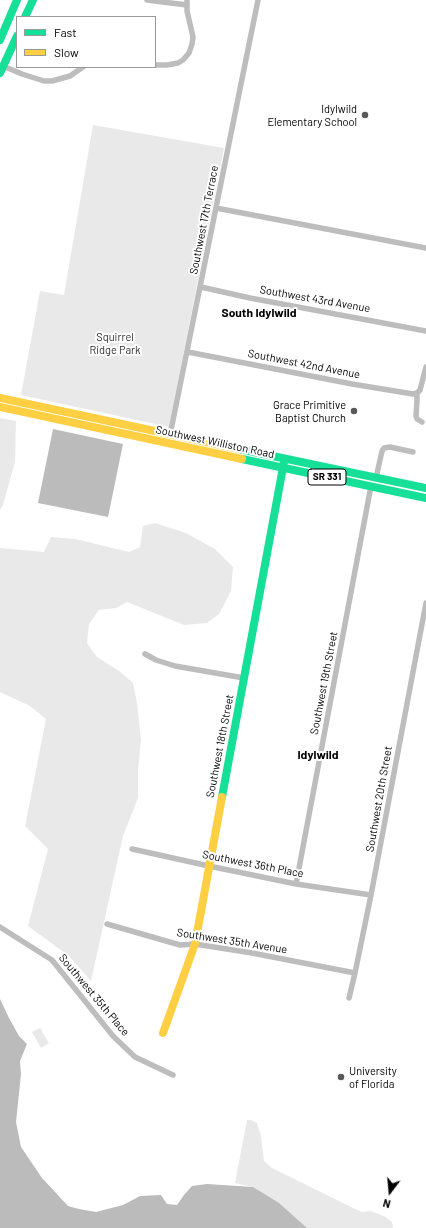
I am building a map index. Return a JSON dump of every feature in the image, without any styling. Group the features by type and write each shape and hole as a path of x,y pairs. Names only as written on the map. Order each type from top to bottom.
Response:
{"main road":[{"path":"0,40 18,0"},
{"path":"25,16 33,0"},
{"path":"1,68 16,38"},
{"name":"Southwest Williston Road","path":"0,398 426,488"},
{"path":"23,412 24,403"},
{"name":"Southwest Williston Road","path":"0,407 426,498"},
{"name":"Southwest 18th Street","path":"162,1033 195,944 285,458"}],"street":[{"path":"147,0 187,3 187,16 193,37 187,56 178,63 167,65 156,64"},
{"name":"Southwest 17th Terrace","path":"168,443 188,352 258,0"},
{"path":"1,68 44,81 52,81 70,76 82,68"},
{"path":"216,208 426,248"},
{"name":"Southwest 43rd Avenue","path":"200,287 250,298 426,331"},
{"name":"Southwest 42nd Avenue","path":"188,352 344,382 413,394 417,393"},
{"path":"422,422 417,419 416,416 418,400 417,393 420,390 426,367"},
{"path":"376,478 384,448 390,447 413,452"},
{"name":"Southwest 19th Street","path":"296,884 371,486"},
{"name":"Southwest 20th Street","path":"348,998 371,895 426,603"},
{"path":"145,654 156,660 175,666 244,678"},
{"name":"Southwest 36th Place","path":"132,849 296,884 371,895"},
{"name":"Southwest 35th Avenue","path":"107,924 180,945 195,944 355,972"},
{"name":"Southwest 35th Place","path":"0,927 52,960 113,1036 135,1057 173,1075"}],"green space":[{"name":"Squirrel Ridge Park","path":"93,125 224,148 169,427 21,395 40,291 64,295"},
{"path":"0,418 16,421 15,462 3,505 0,510"},
{"path":"155,523 186,533 215,549 233,567 231,591 219,614 207,623 184,625 127,602 116,608 99,610 89,624 87,643 97,657 119,671 133,683 141,740 138,771 138,798 123,836 91,981 69,956 28,926 48,849 25,826 46,719 30,706 0,692 0,548 44,552 51,537 75,539 129,552 140,547 143,526"},
{"path":"40,1028 49,1043 41,1048 32,1032"},
{"path":"247,1120 257,1123 261,1136 264,1161 272,1168 362,1212 371,1211 386,1217 392,1222 393,1228 307,1228 253,1187 235,1183"}],"shaded area":[{"path":"53,429 123,444 108,517 38,503"},
{"path":"0,999 19,1036 27,1044 20,1061 21,1074 16,1122 21,1147 42,1178 68,1206 96,1212 123,1205 140,1196 161,1195 167,1204 177,1205 192,1186 207,1184 253,1187 279,1203 307,1228 0,1228"}],"traffic: fast":[{"path":"0,40 17,0"},
{"path":"25,16 33,0"},
{"path":"0,73 16,38"},
{"path":"239,449 426,488"},
{"path":"242,459 426,498"},
{"path":"222,797 284,462"}],"traffic: slow":[{"path":"0,398 239,449"},
{"path":"0,407 242,459"},
{"path":"163,1033 195,944 222,797"}],"place":[{"name":"Idylwild Elementary School","path":"365,115"},
{"name":"Grace Primitive Baptist Church","path":"354,411"},
{"name":"University of Florida","path":"341,1077"}],"district":[{"name":"South Idylwild","path":"259,313"},
{"name":"Idylwild","path":"318,755"}]}
